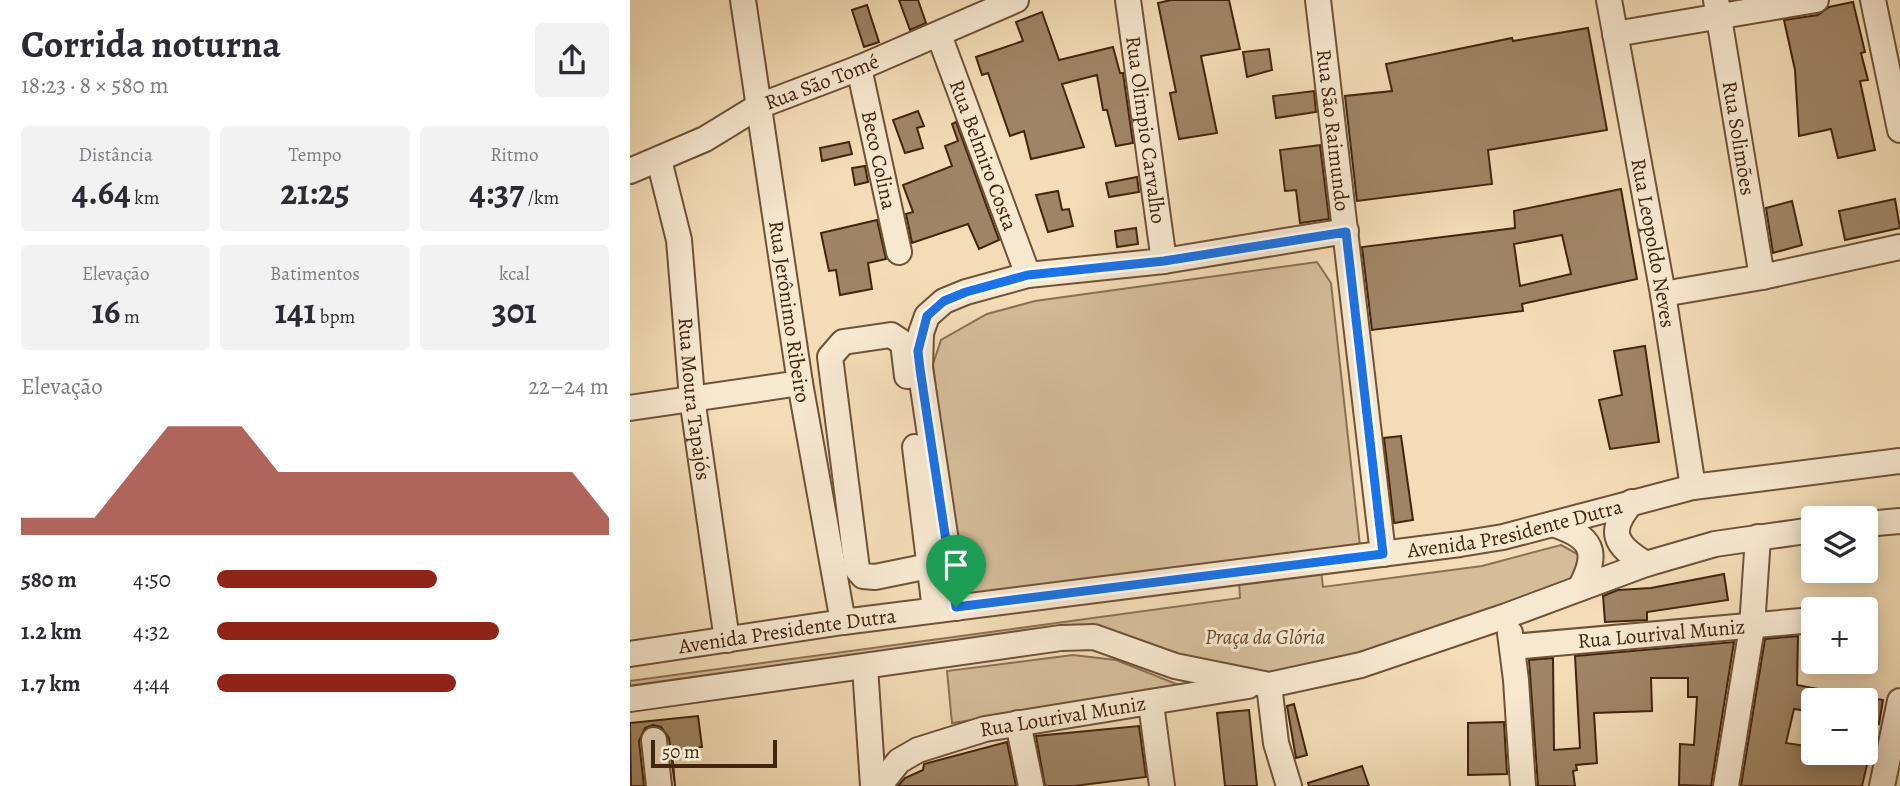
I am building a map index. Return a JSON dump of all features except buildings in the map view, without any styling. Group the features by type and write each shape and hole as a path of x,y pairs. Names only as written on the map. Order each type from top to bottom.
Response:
{"street":[{"name":"Rua Jerônimo Ribeiro","path":"743,0 800,383 843,622"},
{"name":"Rua São Tomé","path":"630,171 705,139 760,106 939,35 1016,0"},
{"name":"Rua Olimpio Carvalho","path":"1128,0 1164,261"},
{"name":"Rua São Raimundo","path":"1318,0 1383,554"},
{"name":"Rua Leopoldo Neves","path":"1609,0 1664,294 1693,487"},
{"path":"1615,34 1718,9 1816,0"},
{"path":"1873,0 1900,130"},
{"name":"Rua Solimões","path":"1718,9 1762,277"},
{"name":"Rua Belmiro Costa","path":"939,35 1028,275"},
{"name":"Beco Colina","path":"859,68 899,252"},
{"name":"Rua Moura Tapajós","path":"659,160 679,240 692,398 727,640"},
{"path":"946,609 920,369 921,333 927,316 944,301 1028,275 1164,261 1346,232"},
{"path":"1664,294 1762,277 1900,247"},
{"path":"929,566 875,577 863,576 858,569 830,357 842,342 891,335 903,343 929,566 946,609"},
{"path":"630,408 800,383"},
{"name":"Avenida Presidente Dutra","path":"630,654 843,622 1492,539 1693,487 1900,461"},
{"path":"1632,502 1618,519 1617,537 1629,554 1646,564"},
{"path":"1878,523 1900,521"},
{"path":"1553,524 1572,530 1588,543 1591,562 1580,588"},
{"path":"630,699 1061,638 1094,637 1113,641 1175,666 1265,684 1361,665 1506,617 1646,564 1715,544 1801,532"},
{"path":"1726,786 1752,627 1758,537"},
{"path":"1506,617 1513,648 1523,786"},
{"name":"Rua Lourival Muniz","path":"1513,648 1801,621"},
{"path":"865,667 873,786"},
{"path":"1265,684 1276,743 1289,786"},
{"name":"Rua Lourival Muniz","path":"879,786 899,761 918,750 1018,723 1265,684"},
{"path":"1882,786 1900,701"},
{"path":"1150,704 1162,786"},
{"path":"1018,723 1031,786"},
{"path":"654,740 659,786"}],"green space":[{"path":"1317,262 1331,283 1361,555 962,604 933,364 941,340 987,314 1035,301"},
{"name":"Praça da Glória","path":"1561,545 1581,556 1573,587 1448,632 1261,682 1107,632 630,696 630,681 1240,598 1239,581 1321,570 1323,587 1482,566"},
{"path":"1073,655 1116,660 1189,689 952,723 947,671"}],"route":[{"path":"1346,232 1383,554 956,607 918,351 927,316 944,301 966,292 1028,275 1164,261 1346,232"}]}
